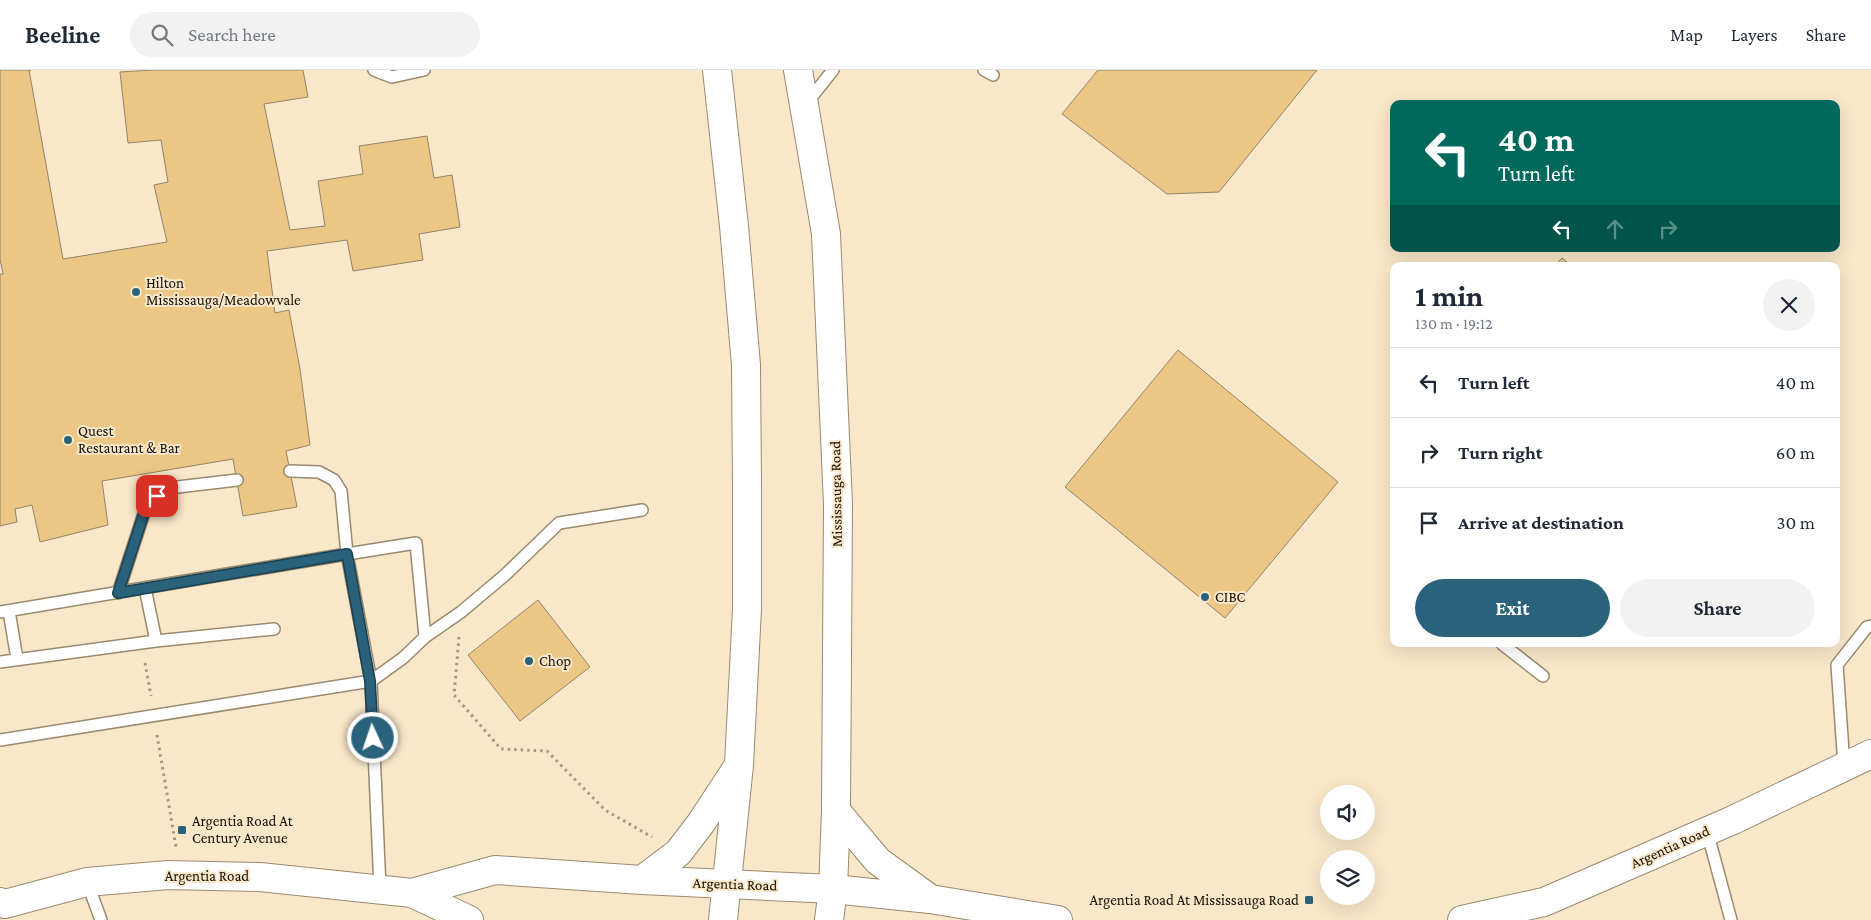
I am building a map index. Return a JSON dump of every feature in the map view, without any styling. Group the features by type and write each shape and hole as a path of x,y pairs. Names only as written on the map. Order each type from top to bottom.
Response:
{"street":[{"path":"717,70 734,226 746,365 747,610 739,765 723,920"},
{"name":"Mississauga Road","path":"798,70 826,234 838,504 836,811 833,889 829,920"},
{"name":"Argentia Road","path":"1462,920 1544,902 1733,820 1871,754"},
{"path":"642,880 678,853 701,823 739,765"},
{"path":"836,811 878,861 930,899"},
{"name":"Argentia Road","path":"412,893 495,870 642,880 833,889 930,899 1058,920"},
{"name":"Argentia Road","path":"2,906 87,882 181,875 260,876 412,893 469,920"}],"lane":[{"path":"374,70 392,76 424,70"},
{"path":"804,108 833,70"},
{"path":"290,471 319,472 334,480 341,491 347,554 370,681 380,889"},
{"path":"118,593 146,507 157,496 169,488 237,480"},
{"path":"0,740 370,681 402,658 425,637 461,612 505,575 559,523 642,510"},
{"path":"17,660 4,612 416,543 425,637"},
{"path":"144,588 156,641"},
{"path":"1844,766 1837,666 1867,628 1871,626"},
{"path":"0,662 156,641 274,629"},
{"path":"1506,647 1543,676"},
{"path":"1707,830 1731,920"},
{"path":"87,882 101,920"}],"path":[{"path":"461,612 454,695 501,750 548,751 605,810 678,853"},
{"path":"142,643 181,875"}],"building":[{"name":"Hilton Mississauga/Meadowvale","path":"0,70 29,70 63,259 167,242 154,185 168,182 161,140 128,143 120,72 153,70 303,70 308,97 264,104 290,230 325,226 318,181 363,174 359,146 427,136 434,178 452,175 460,227 419,234 423,260 353,271 347,240 267,251 275,313 289,310 300,369 310,445 286,451 297,507 243,516 233,459 102,481 108,525 40,542 32,505 15,509 17,522 0,526 0,274 3,274 0,259"},
{"path":"1098,70 1317,70 1219,192 1167,194 1062,114"},
{"path":"1562,258 1567,262 1558,262"},
{"path":"1178,350 1338,482 1225,618 1065,487"},
{"name":"Chop","path":"538,600 590,667 520,721 468,655"}],"place":[{"name":"Hilton Mississauga/Meadowvale","path":"136,292"},
{"name":"Quest Restaurant & Bar","path":"68,440"},
{"name":"CIBC","path":"1205,597"},
{"name":"Chop","path":"529,661"},
{"name":"Argentia Road At Century Avenue","path":"182,830"},
{"name":"Argentia Road At Mississauga Road","path":"1309,900"}],"route":[{"path":"157,496 146,507 118,593 347,554 370,681 373,738"}]}
